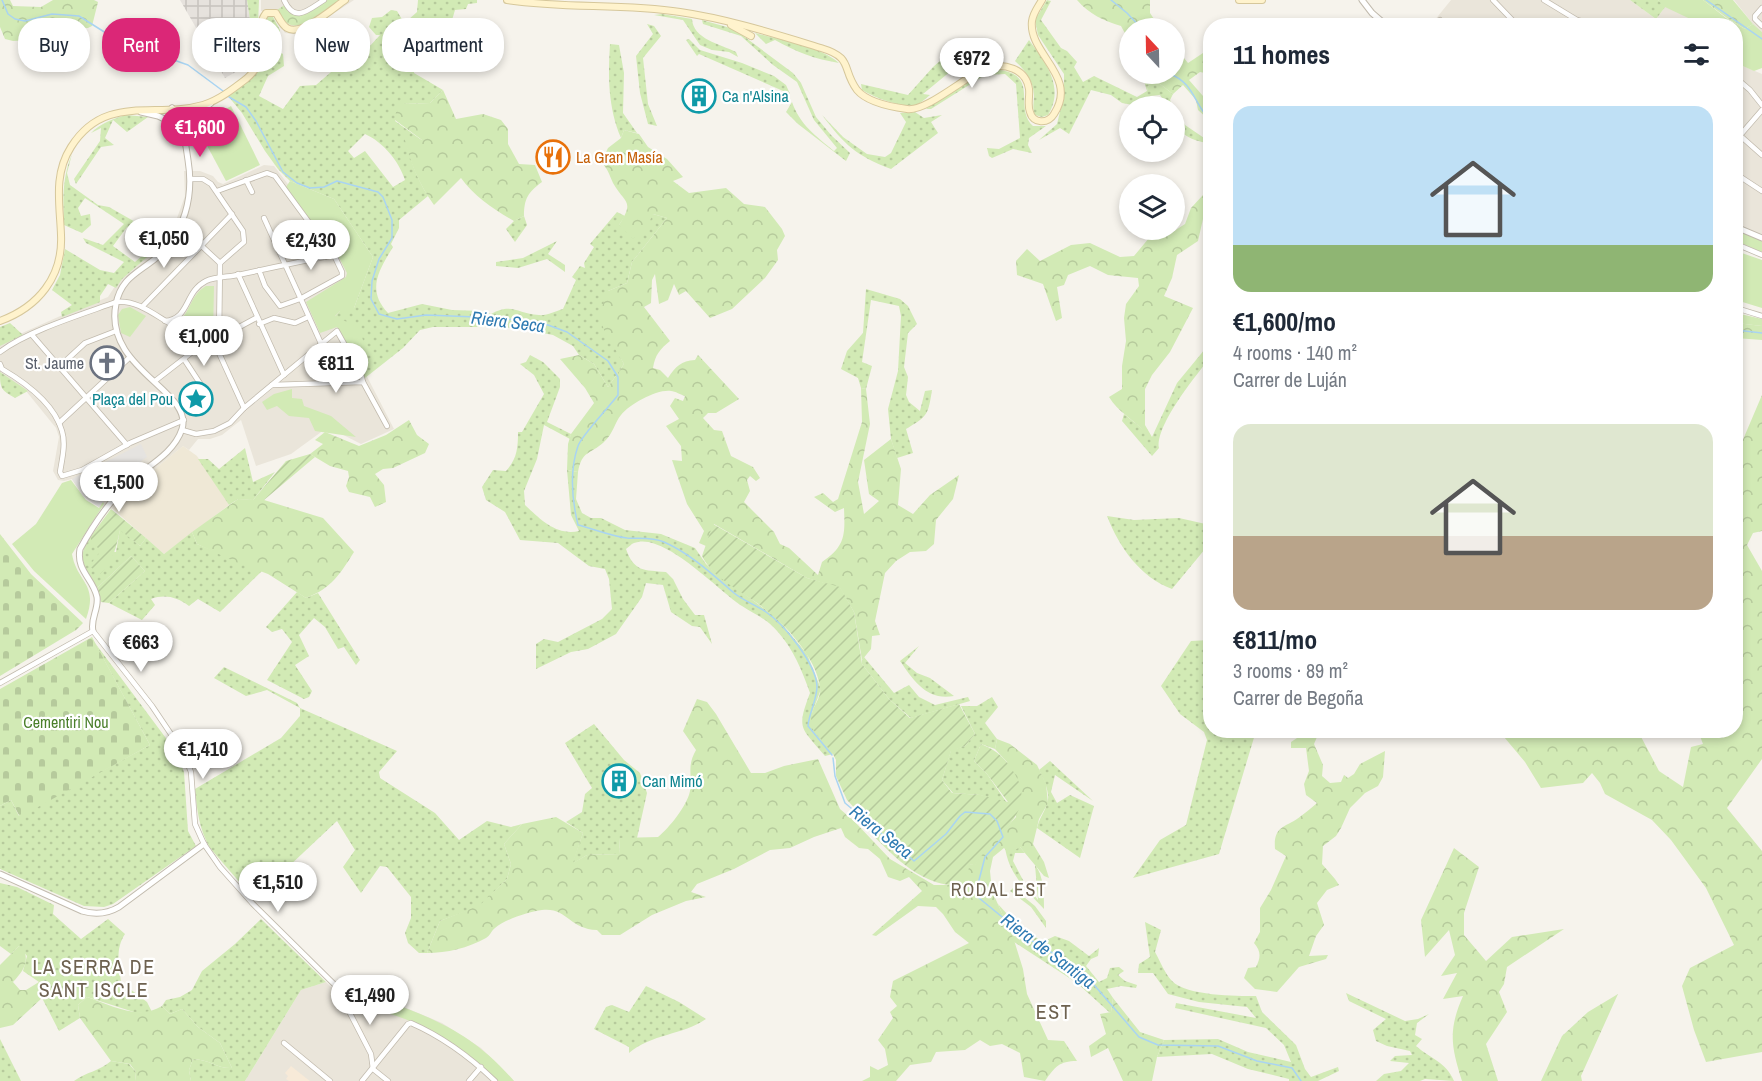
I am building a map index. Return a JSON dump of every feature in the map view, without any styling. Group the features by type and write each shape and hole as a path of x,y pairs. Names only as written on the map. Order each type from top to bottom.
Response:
{"main road":[{"path":"0,321 17,314 33,303 56,272 62,243 58,183 70,148 84,131 111,115 128,111 194,107 212,102 246,79 257,67 262,53 262,21 266,13 276,13 287,28 299,30 345,0"},
{"path":"507,0 670,10 726,21 835,53 846,64 854,85 861,94 907,110 922,107 986,68 998,65 1011,67 1024,77 1029,87 1030,114 1035,120 1042,122 1050,119 1056,111 1060,92 1056,72 1034,33 1033,19 1042,0"},
{"path":"1239,0 1262,0"},
{"path":"726,21 751,36"}],"street":[{"path":"284,0 288,9 302,14 324,0"},
{"path":"314,6 317,0"},
{"path":"1362,0 1378,18"},
{"path":"1492,0 1510,18"},
{"path":"1544,0 1574,18"},
{"path":"1762,8 1755,16 1755,20 1762,26"},
{"path":"1743,84 1762,105"},
{"path":"183,132 190,121 212,102"},
{"path":"172,108 173,123 185,142"},
{"path":"172,108 180,120 185,142 191,179 189,201 181,227 174,239 123,285 116,302 114,315 116,331 129,358 179,407 184,420 182,430 175,442 160,458 123,488 80,549 78,558 80,566 97,598 92,624 93,631 153,706 183,752 191,772 195,824 204,844 220,867 259,910 336,986 371,1054 373,1068 388,1081"},
{"path":"1743,129 1762,110"},
{"path":"128,111 151,114 173,123"},
{"path":"1743,138 1762,155"},
{"path":"218,191 267,172 275,176 308,221 325,257"},
{"path":"191,179 203,179 218,191 243,231 244,242 220,263"},
{"path":"1743,179 1762,191"},
{"path":"246,180 252,192"},
{"path":"142,307 232,214"},
{"path":"264,218 339,383"},
{"path":"181,227 220,263 219,338 256,318"},
{"path":"1743,230 1762,238"},
{"path":"1743,247 1762,255"},
{"path":"165,321 173,320 183,314 195,289 207,280 334,255 342,276 300,299 280,306 265,286 259,270"},
{"path":"238,274 256,318 284,375"},
{"path":"0,352 7,346 32,335 116,302 127,302 142,307 178,329 211,341 244,408"},
{"path":"1743,310 1762,316"},
{"path":"259,324 274,318 295,323 308,317"},
{"path":"59,367 85,343 116,331"},
{"path":"182,430 196,434 214,431 230,423 244,408 337,332 362,374 363,382 387,426"},
{"path":"32,335 127,445"},
{"path":"155,381 211,341"},
{"path":"59,423 129,358"},
{"path":"184,359 202,388"},
{"path":"0,364 2,369 31,387 56,416 63,432 64,447 60,472 63,476 82,470 127,445 184,420"},
{"path":"272,385 363,382"},
{"path":"0,683 93,631"},
{"path":"0,874 82,911 104,913 119,907 204,844"},
{"path":"362,1081 408,1024 445,1040 481,1067 495,1081"},
{"path":"284,1043 330,1081"},
{"path":"469,1081 481,1067"}],"shaded area":[{"path":"180,0 247,0 250,18 192,18 192,21"},
{"path":"261,0 354,0 327,18 294,18 294,34 285,33 282,28 282,18 275,18 261,11"},
{"path":"1451,0 1630,0 1655,18 1436,18"},
{"path":"1734,0 1762,0 1762,32 1753,24"},
{"path":"1666,6 1689,18 1657,18"},
{"path":"1743,66 1762,74 1762,256 1743,250"},
{"path":"222,72 236,72 225,78"},
{"path":"264,165 274,166 304,205 319,218 349,273 340,324 394,429 361,444 328,427 291,454 256,466 241,420 222,435 210,439 198,439 189,450 183,446 128,491 113,509 99,507 83,496 72,479 58,480 53,471 59,437 56,428 26,391 0,376 0,343 108,297 117,283 166,238 185,196 184,171 200,171 213,176 223,184"},
{"path":"141,444 147,457 123,474 99,507 83,496 72,479"},
{"path":"183,446 197,456 229,505 164,554 113,509 128,491"},
{"path":"326,982 331,987 349,988 442,1023 481,1048 514,1081 245,1081 301,990"},
{"path":"291,1066 310,1081 286,1079 288,1076 285,1073"}],"green space":[{"path":"0,0 10,0 13,6 41,7 53,0 94,0 98,2 90,27 90,18 18,18 18,41 13,41 5,39 0,27"},
{"path":"247,0 259,0 258,18 250,18"},
{"path":"324,0 342,0 316,18 294,18 294,25 286,22 277,10 286,4 288,9 302,14"},
{"path":"418,0 477,0 477,3 468,4 466,9 455,10 453,18 410,18 417,12"},
{"path":"1047,0 1051,1 1041,20 1061,48 1077,62 1074,67 1083,82 1094,76 1135,96 1119,96 1119,101 1111,95 1091,90 1069,134 1060,128 1039,140 1057,124 1064,95 1064,74 1038,35 1035,20"},
{"path":"1077,0 1150,0 1150,13 1153,18 1119,18 1119,25 1087,9"},
{"path":"1630,0 1658,0 1666,6 1655,18"},
{"path":"1658,0 1703,0 1726,18 1688,18 1665,7"},
{"path":"1703,0 1733,0 1753,24 1745,29 1743,18 1727,18"},
{"path":"391,10 397,11 401,18 382,18 382,72 414,72 443,90 430,103 403,104 395,121 423,141 405,137 414,168 428,196 399,220 399,228 391,244 393,247 377,280 376,288 381,305 388,313 422,304 491,314 510,309 545,315 563,309 576,280 572,277 580,266 585,268 584,263 594,247 590,244 617,212 625,216 619,225 653,214 667,218 632,262 627,283 608,291 615,347 624,364 608,387 594,364 579,355 573,346 553,335 516,328 491,327 433,327 420,330 403,348 365,378 335,317 340,311 354,308 373,257 334,199 290,181 278,169 242,113 228,96 258,72 274,72 268,76 259,96 283,109 300,86 316,85 331,72 370,72 370,46 380,35 376,35 370,28 372,18 382,17","holes":["365,134 390,153 405,180 393,187 365,151 354,158 348,151"]},
{"path":"662,14 692,19 694,26 702,36 736,52 738,57 729,52 712,50 700,45 683,20 654,15"},
{"path":"702,20 734,29 793,73 801,83 816,117 850,153 846,161 786,112 792,102 799,117 809,130 834,151 837,148 814,120 797,82 773,65 741,36 703,24"},
{"path":"647,24 654,26 661,36 643,58 648,104 657,126 648,124 640,93 636,56 653,34"},
{"path":"1753,24 1762,32 1762,68 1754,71 1743,66 1743,28"},
{"path":"755,33 810,48 839,63 806,54 775,40 766,44"},
{"path":"689,39 700,50 774,76 786,85 790,94 699,54 697,56 686,40"},
{"path":"1029,40 1047,66 1054,85 1053,105 1048,115 1042,117 1035,115 1034,95 1030,80 1026,72 1015,61"},
{"path":"963,41 970,46 975,43 980,47 923,94 930,95 918,104 898,104 862,90 861,84 908,95 933,67"},
{"path":"610,44 619,45 624,73 623,113 637,133 624,130 621,138 610,92"},
{"path":"1203,53 1203,73 1200,72 1189,80 1203,96 1203,115 1198,110 1196,100 1183,85 1173,94 1160,84 1185,84 1185,59 1188,63"},
{"path":"1000,70 1012,73 1023,85 1025,110 1033,126 1046,126 1029,138 1028,145 1032,153 1013,149 992,158 989,156 987,148 999,149 1020,138 1016,84 1005,74 985,75 931,109 926,109 971,79"},
{"path":"1149,84 1160,84 1173,94 1172,96 1139,96 1147,91"},
{"path":"443,90 456,119 483,114 501,120 508,129 508,144 519,164 535,165 542,182 528,196 524,216 514,221 478,197 461,178 434,205 428,197 415,172 404,136 422,140 395,120 396,112 402,104 430,103"},
{"path":"231,106 260,165 226,181 196,125"},
{"path":"915,112 924,118 942,115 931,122 938,133 891,169 859,154 837,134 822,115 843,137 867,154 885,157 891,153 906,122 900,113"},
{"path":"126,115 148,117 127,132 113,120 105,138 114,145 101,147 76,184 74,179 100,141 101,128 91,133 103,124 112,120"},
{"path":"1185,125 1203,137 1203,142 1195,140 1185,135"},
{"path":"624,130 639,134 648,147 667,159 683,177 673,181 689,193 726,188 744,204 765,207 785,236 777,250 778,260 765,278 732,309 710,318 686,291 679,295 674,284 668,300 659,304 655,274 652,280 651,303 644,307 670,341 655,359 653,368 660,370 668,378 679,365 695,360 698,355 739,399 716,413 708,413 703,418 714,430 722,431 731,456 753,467 760,478 756,481 750,476 747,480 750,491 744,502 774,532 780,544 789,548 818,575 822,562 840,545 844,532 844,508 835,512 814,497 823,493 833,502 838,499 862,422 861,388 866,389 870,424 858,482 864,514 879,501 869,494 864,460 891,439 901,469 898,505 913,514 930,495 959,475 953,499 936,520 934,544 926,551 910,552 896,561 885,573 875,621 880,635 872,636 871,649 862,660 854,612 840,588 807,578 714,524 706,546 699,543 704,531 687,504 672,460 682,461 681,446 666,426 679,419 670,406 675,398 683,401 685,396 673,391 665,391 637,402 621,415 604,442 584,456 578,472 567,470 568,444 571,434 594,403 585,388 560,359 579,355 594,364 608,387 624,364 604,330 599,315 608,291 627,283 632,262 667,218 653,214 647,227 633,239 619,225 626,211 626,202 601,162 608,148 621,138"},
{"path":"72,154 67,173 70,185 98,205 109,207 151,231 162,244 122,279 116,288 108,284 100,296 100,302 62,317 61,312 72,305 52,290 60,275 65,249 100,270 114,273 124,262 86,243 83,238 103,245 124,224 85,198 78,208 81,216 90,214 91,225 82,233 64,225 64,189 66,172","holes":["127,227 140,234 152,247 135,262 113,246"]},
{"path":"290,181 334,199 373,257 354,308 349,313 340,311 335,316 359,328 366,349 364,376 337,327 320,333 306,302 346,277 347,273 335,250 325,251 312,225 286,187"},
{"path":"1203,195 1203,219 1198,241 1177,255 1172,278 1164,296 1193,308 1170,352 1152,375 1145,389 1145,432 1109,397 1122,389 1126,304 1139,286 1138,278 1108,275 1090,266 1068,275 1064,285 1057,287 1062,318 1056,321 1043,284 1017,275 1016,261 1027,249 1040,261 1071,245 1090,243 1120,257 1134,256 1147,240 1185,240 1185,224 1191,208"},
{"path":"524,216 527,225 515,242 506,229 514,221"},
{"path":"1743,233 1762,240 1762,252 1743,244"},
{"path":"557,241 548,254 565,265 565,272 547,259 518,268 496,266 496,262 523,258"},
{"path":"1743,253 1762,260 1762,308 1743,302"},
{"path":"206,286 214,286 213,335 188,328 180,321 194,298"},
{"path":"866,289 900,299 908,306 917,324 908,333 904,367 908,377 906,395 909,402 920,411 925,391 932,390 926,414 906,429 913,453 897,458 891,439 888,409 898,371 901,316 899,306 871,300 862,362 872,366 866,389 861,388 858,378 841,369 847,351 863,333"},
{"path":"130,307 146,316 130,337 121,333 118,315 122,309"},
{"path":"1743,315 1762,319 1762,326 1743,324"},
{"path":"10,323 23,335 0,346 0,327"},
{"path":"1743,324 1762,326 1762,340 1743,339"},
{"path":"1203,351 1203,367 1170,414 1159,439 1159,448 1152,456 1122,421 1124,414 1145,431 1145,425 1152,437 1177,383"},
{"path":"530,355 543,362 560,379 560,387 547,422 571,434 570,439 544,425 537,459 524,491 525,505 556,529 579,531 571,515 567,470 578,472 576,499 582,513 591,518 601,518 625,530 661,534 695,548 706,564 716,573 777,618 807,654 821,689 812,713 833,754 825,756 803,728 803,714 810,693 801,669 784,639 765,620 742,606 690,564 660,546 646,542 634,543 626,549 636,566 646,570 666,572 673,579 683,599 695,615 704,615 712,644 700,627 692,626 671,612 663,585 646,583 642,597 616,634 588,649 571,652 536,669 536,644 544,639 558,642 602,619 612,609 609,579 605,569 589,566 558,543 520,540 505,512 486,500 482,487 493,470 506,471 510,467 516,453 518,432 522,432 544,394 534,375 520,364 526,362"},
{"path":"0,372 28,391 15,398 7,393 1,386"},
{"path":"292,389 292,398 302,399 304,406 331,416 356,437 315,431 309,418 289,416 277,406 267,410 262,402 274,394"},
{"path":"1762,395 1762,531 1753,533 1747,545 1762,571 1762,759 1727,808 1762,851 1762,1052 1706,1062 1694,1030 1682,986 1690,968 1734,945 1706,888 1671,840 1652,820 1605,794 1592,773 1583,783 1541,788 1525,762 1505,738 1642,738 1659,771 1683,787 1691,747 1703,744 1701,738 1743,738 1743,440"},
{"path":"409,420 417,435 429,444 425,453 375,474 384,485 386,502 375,507 370,497 349,492 346,486 348,471 330,466 310,454 323,444 315,440 325,432 359,446 386,435"},
{"path":"245,448 253,482 275,472 253,500 238,499 229,505 198,459 208,459 219,469"},
{"path":"310,454 315,457 264,500 253,500 286,461"},
{"path":"71,480 86,500 99,508 103,502 104,504 72,554 78,571 89,590 90,598 86,619 34,571 12,544 36,524 62,483"},
{"path":"238,499 264,500 323,518 354,552 340,574 329,585 306,598 268,574 197,544 192,532"},
{"path":"111,509 146,538 140,546 120,530 111,559 100,574 89,566 101,551 91,541 91,536"},
{"path":"1107,516 1134,520 1179,518 1203,523 1203,551 1172,589 1150,577 1132,560"},
{"path":"713,524 807,578 840,587 854,612 862,664 889,699 910,718 959,704 975,734 965,746 951,751 942,780 952,793 981,795 1008,802 974,761 981,744 995,751 1010,766 1020,786 1021,799 1018,811 975,866 971,864 966,874 949,885 923,877 900,861 859,821 863,817 847,800 836,776 836,760 833,754 811,727 812,713 820,690 812,662 795,638 775,617 725,582 706,563 702,556"},
{"path":"120,529 140,546 146,538 164,554 192,532 197,544 262,571 220,612 198,599 189,606 180,600 161,597 151,599 155,605 142,620 109,603 145,571 131,556 97,588 84,563 84,551 91,536 102,551 116,552"},
{"path":"0,534 31,574 83,623 76,630 0,676"},
{"path":"131,556 145,571 109,603 101,602 97,588"},
{"path":"297,592 306,598 318,593 360,660 356,665 344,647 338,649 325,627 314,618 299,635 309,656 295,665 312,691 309,697 304,699 267,680 292,642 282,629 272,632 266,627"},
{"name":"Cementiri Nou","path":"92,637 150,745 20,817 11,800 0,806 0,689"},
{"path":"1203,640 1203,731 1180,714 1161,686 1191,641"},
{"path":"95,643 177,753 184,772 188,831 196,846 113,904 104,907 84,906 0,869 0,806 11,800 19,816 150,745"},
{"path":"919,646 905,663 954,696 936,695 922,688 900,661"},
{"path":"864,657 894,693 909,685 919,697 935,705 968,697 970,701 911,718 889,699 862,664"},
{"path":"224,667 297,703 300,708 267,690 246,696 214,678"},
{"path":"992,697 998,707 985,723 997,739 995,749 981,744 974,761 987,774 1007,803 980,795 953,793 942,780 951,750 965,746 975,734 961,706 977,706"},
{"path":"697,699 707,702 716,714 751,773 765,773 784,766 818,759 840,809 890,859 934,885 949,885 971,864 975,865 980,856 1016,817 1007,762 995,749 997,739 1010,744 1037,765 1046,784 1048,803 1039,819 1033,844 1044,862 1049,878 1044,876 1020,847 1009,854 1004,848 993,857 990,871 992,891 1014,940 1023,969 1027,994 1048,1040 1064,1041 1077,1061 1066,1062 1058,1066 1045,1081 1024,1077 1020,1053 1002,1044 990,1046 980,1040 965,1050 936,1052 931,1062 910,1065 896,1081 862,1081 870,1077 870,1066 878,1070 888,1065 885,1049 878,1040 893,1018 890,1012 897,1006 890,997 893,981 969,943 955,932 936,907 918,906 876,936 872,935 922,891 909,877 900,881 888,877 880,859 868,849 859,848 845,837 841,828 790,848 770,850 734,869 697,884 691,892 706,897 686,901 652,915 620,935 602,935 597,930 580,926 557,912 542,910 504,922 487,937 472,945 450,951 427,953 440,921 480,905 507,879 511,864 504,844 522,824 556,817 583,833 573,863 587,855 620,854 619,838 658,837 681,810 690,791 690,766 696,750 683,731"},
{"path":"300,708 397,751 379,772 380,778 435,813 459,840 487,821 511,827 522,824 504,844 511,864 507,879 480,906 440,921 427,953 419,953 408,943 405,933 411,918 411,897 387,867 380,866 361,893 343,867 355,850 337,821 254,899 206,841 199,819 195,789 281,738 300,716"},
{"path":"594,724 624,760 640,773 647,793 637,838 619,838 620,854 587,855 572,864 583,833 566,822 582,812 585,794 592,788 565,743"},
{"path":"1206,738 1254,738 1219,854 1133,878 1160,840 1186,825"},
{"path":"1297,738 1317,738 1314,744 1323,765 1322,776 1330,783 1341,782 1344,775 1348,778 1354,774 1360,764 1385,751 1383,777 1378,786 1365,793 1350,808 1336,836 1323,846 1322,864 1339,885 1327,890 1317,903 1324,925 1316,936 1309,956 1328,955 1326,959 1299,967 1277,992 1255,989 1244,978 1248,968 1256,967 1259,960 1260,954 1254,943 1260,932 1260,908 1286,856 1275,849 1276,835 1278,831 1317,803 1306,795 1304,784 1309,771 1306,748 1291,748 1291,742"},
{"path":"1050,761 1093,801 1055,775 1051,792 1057,803 1070,795 1094,806 1080,858 1037,828 1048,800 1046,787 1039,770"},
{"path":"1005,847 1020,847 1025,853 1015,853 1013,861 1024,882 1038,900 1035,865 1038,869 1043,886 1044,909 1014,873"},
{"path":"1454,848 1479,867 1464,913 1464,935 1486,961 1512,937 1564,929 1507,967 1504,984 1499,992 1507,1012 1486,1044 1498,1081 1462,1081 1455,1058 1453,1029 1463,996 1443,999 1457,973 1441,976 1455,955 1449,930 1425,957 1421,920"},
{"path":"0,883 17,887 54,905 53,914 81,939 108,919 125,934 119,951 121,982 147,1002 152,1012 137,1013 87,997 78,1005 80,1018 59,1031 42,998 39,982 23,971 27,956 19,946 11,954 0,946"},
{"path":"1013,888 1035,906 1046,921 1046,928 1031,907 1010,891"},
{"path":"998,904 1042,942 1055,936 1069,941 1089,956 1099,948 1098,956 1091,959 1086,966 1099,982 1107,978 1110,968 1119,967 1124,971 1118,975 1125,981 1137,985 1136,988 1121,986 1107,989 1113,998 1111,1012 1109,1012 1077,983 1014,942"},
{"path":"261,919 326,982 301,990 245,1081 191,1081 189,1070 193,1059 232,1068 220,1043 198,1027 182,1009 170,1014 162,1006 166,1000 180,997 192,990 202,971"},
{"path":"1145,922 1161,930 1155,952 1172,981 1189,990 1200,992 1256,996 1262,1012 1296,1045 1305,1069 1311,1077 1338,1067 1339,1071 1318,1081 1289,1081 1289,1079 1248,1069 1212,1054 1157,1057 1164,1040 1218,1039 1248,1052 1291,1062 1284,1045 1266,1028 1175,1008 1176,1003 1256,1018 1247,1007 1199,1002 1168,994 1153,973 1138,973 1139,964 1150,957"},
{"path":"19,946 23,947 26,962 13,982 20,990 26,990 39,982 42,998 13,1025 0,1028 0,965"},
{"path":"646,986 679,1002 706,1019 647,1042 629,1053 629,1047 594,1029 606,1007 612,1005 629,1012"},
{"path":"349,988 418,1013 458,1033 496,1062 514,1081 498,1081 454,1045 418,1025 391,1014 350,1005 344,993"},
{"path":"1346,993 1405,1021 1429,1014 1417,1023 1415,1035 1422,1039 1416,1046 1447,1069 1454,1081 1425,1079 1376,1081 1384,1074 1401,1071 1409,1063 1390,1061 1395,1056 1412,1055 1410,1051 1376,1041 1373,1030 1386,1019 1349,1001"},
{"path":"1618,994 1581,1076 1582,1081 1541,1081 1562,1036 1588,1012"},
{"path":"87,997 134,1012 144,1012 162,1006 170,1014 182,1009 198,1027 220,1043 232,1068 193,1059 189,1070 191,1081 135,1081 136,1072 130,1064 111,1061 80,1018 78,1005"},
{"path":"1113,998 1140,1032 1164,1040 1157,1057 1152,1081 1123,1081 1108,1048 1091,1057 1089,1046 1106,1034 1100,1014 1111,1012"},
{"path":"0,1039 21,1081 0,1081"},
{"path":"111,1061 129,1064 136,1072 135,1081 74,1081 102,1067"}],"waterway":[{"path":"2,0 8,14 15,19 25,21 52,14 79,16 117,40 188,65 223,91"},
{"path":"1111,0 1132,18"},
{"path":"1706,0 1732,18"},
{"path":"1743,26 1762,39"},
{"path":"1185,84 1203,111"},
{"name":"Riera Seca","path":"229,97 246,107 283,172 297,183 310,188 324,187 337,181 378,192 383,197 392,220 392,238 379,259 372,281 371,299 379,314 397,319 426,315 501,318 548,325 567,332 608,361 618,377 618,395 578,446 573,466 572,486 578,525 621,537 664,542 692,558 738,596 773,618 798,645 811,667 817,686 808,726 832,755"},
{"path":"1743,331 1762,333"},
{"name":"Riera de Santiga","path":"833,758 835,776 845,803 914,861 946,834 965,812 990,814 997,821 1003,837 985,857 978,884 979,898 1029,939 1071,964 1089,979 1139,1037 1158,1045 1218,1046 1257,1061 1292,1068 1301,1081"}],"place":[{"name":"Ca n'Alsina","path":"699,96"},
{"name":"La Gran Masía","path":"553,157"},
{"name":"St. Jaume","path":"107,363"},
{"name":"Plaça del Pou","path":"196,399"},
{"name":"Can Mimó","path":"619,781"}],"district":[{"name":"RODAL EST","path":"999,890"},
{"name":"LA SERRA DE SANT ISCLE","path":"94,978"},
{"name":"EST","path":"1054,1012"}]}
